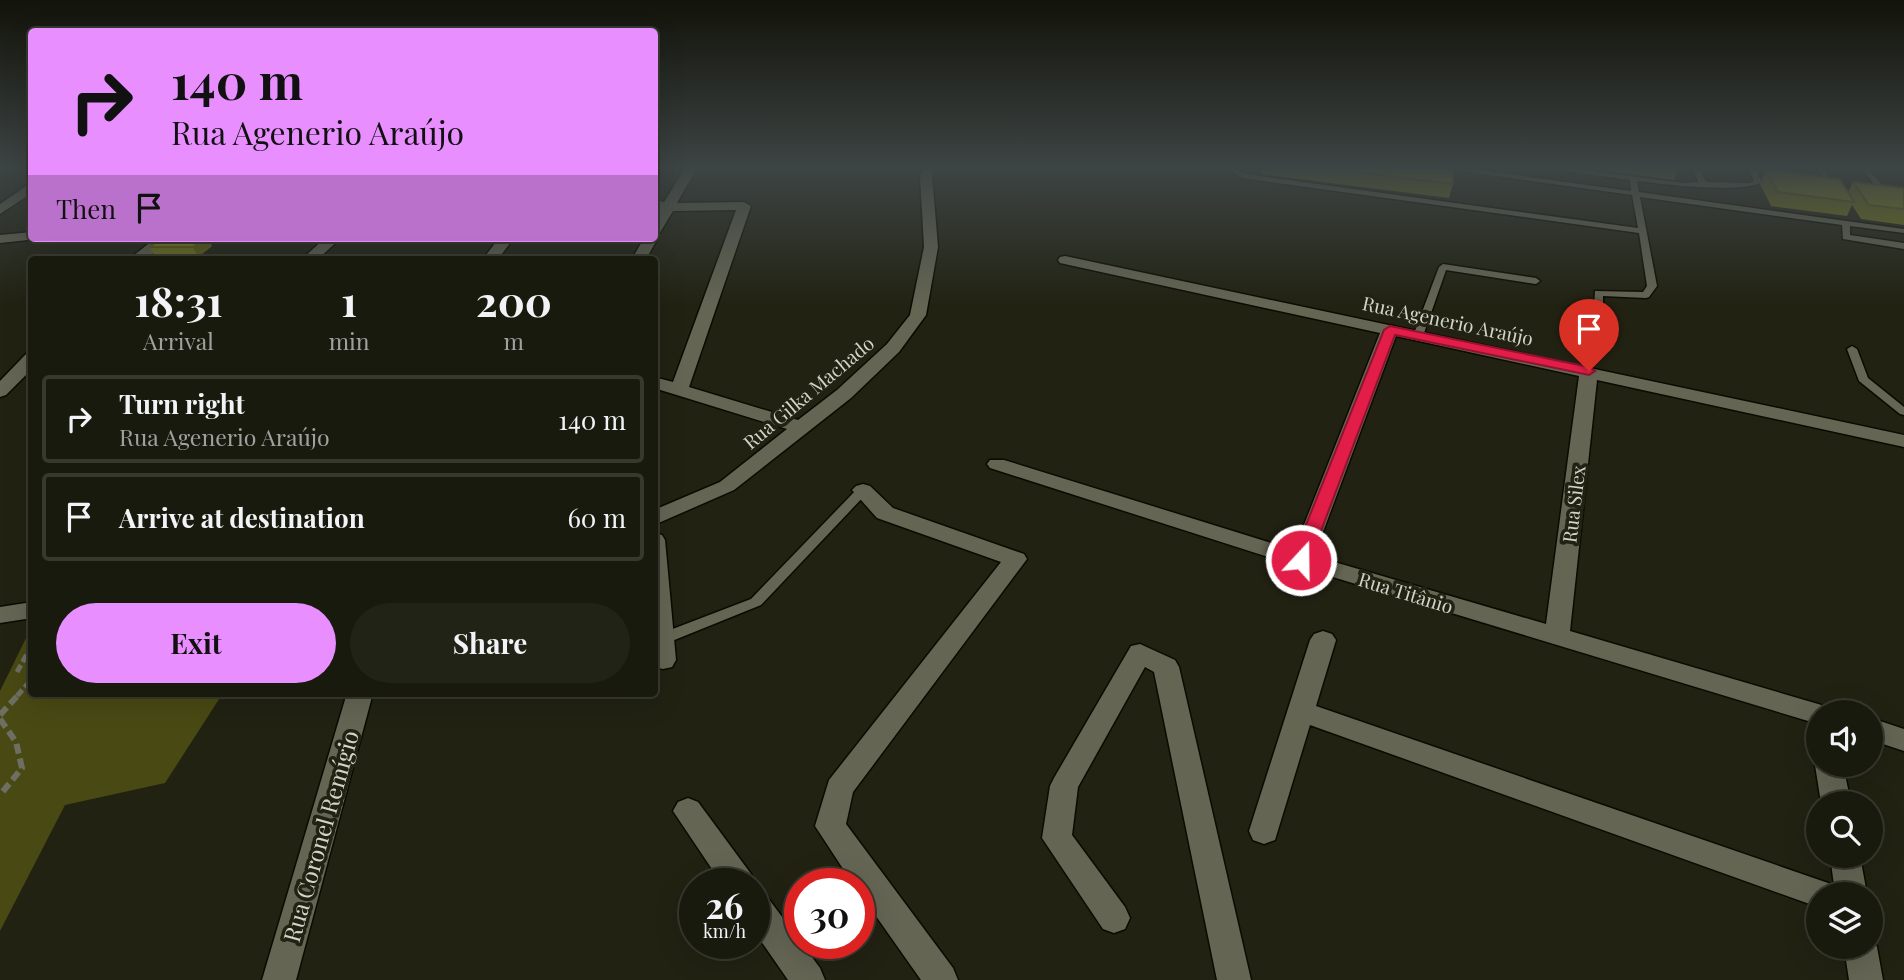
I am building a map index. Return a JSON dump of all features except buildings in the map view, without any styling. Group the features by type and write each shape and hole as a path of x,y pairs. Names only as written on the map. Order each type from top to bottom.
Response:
{"street":[{"path":"679,390 741,214"},
{"name":"Rua Gilka Machado","path":"658,516 727,486 854,385 893,348 918,315 931,247 929,214"},
{"path":"0,239 28,236"},
{"path":"140,256 159,242"},
{"path":"313,256 329,242"},
{"path":"492,256 504,242"},
{"name":"Rua Agenerio Araújo","path":"1065,260 1904,441"},
{"path":"1301,560 1390,330"},
{"path":"0,391 28,362"},
{"name":"Rua Silex","path":"1557,637 1589,371"},
{"path":"658,384 800,427"},
{"name":"Rua Titânio","path":"997,464 1301,560 1806,710"},
{"path":"863,490 885,513 1016,559 839,788 830,826 941,980"},
{"path":"658,588 663,649"},
{"path":"0,615 28,611"},
{"path":"1264,831 1323,640"},
{"path":"1114,918 1057,838 1064,786 1140,653 1166,667 1234,980"},
{"name":"Rua Coronel Remígio","path":"279,980 359,697"},
{"path":"1301,712 1806,888"},
{"path":"1883,733 1904,740"},
{"path":"688,811 729,868"},
{"path":"770,927 808,980"},
{"path":"1862,959 1866,980"}],"lane":[{"path":"1516,214 1641,231"},
{"path":"1598,319 1598,293 1636,297 1651,292 1652,279 1638,214"},
{"path":"1781,214 1904,231"},
{"path":"1846,223 1846,237 1904,246"},
{"path":"1418,336 1443,267 1536,281"},
{"path":"1852,349 1863,379 1904,412"},
{"path":"663,649 756,601 863,490"}],"path":[{"path":"17,672 28,652"},
{"path":"0,795 22,768 16,742 0,717 28,684"}],"shaded area":[{"path":"28,634 28,697 220,697 165,783 65,805 0,931 0,691"}],"route":[{"path":"1301,560 1390,330 1589,371"}]}
